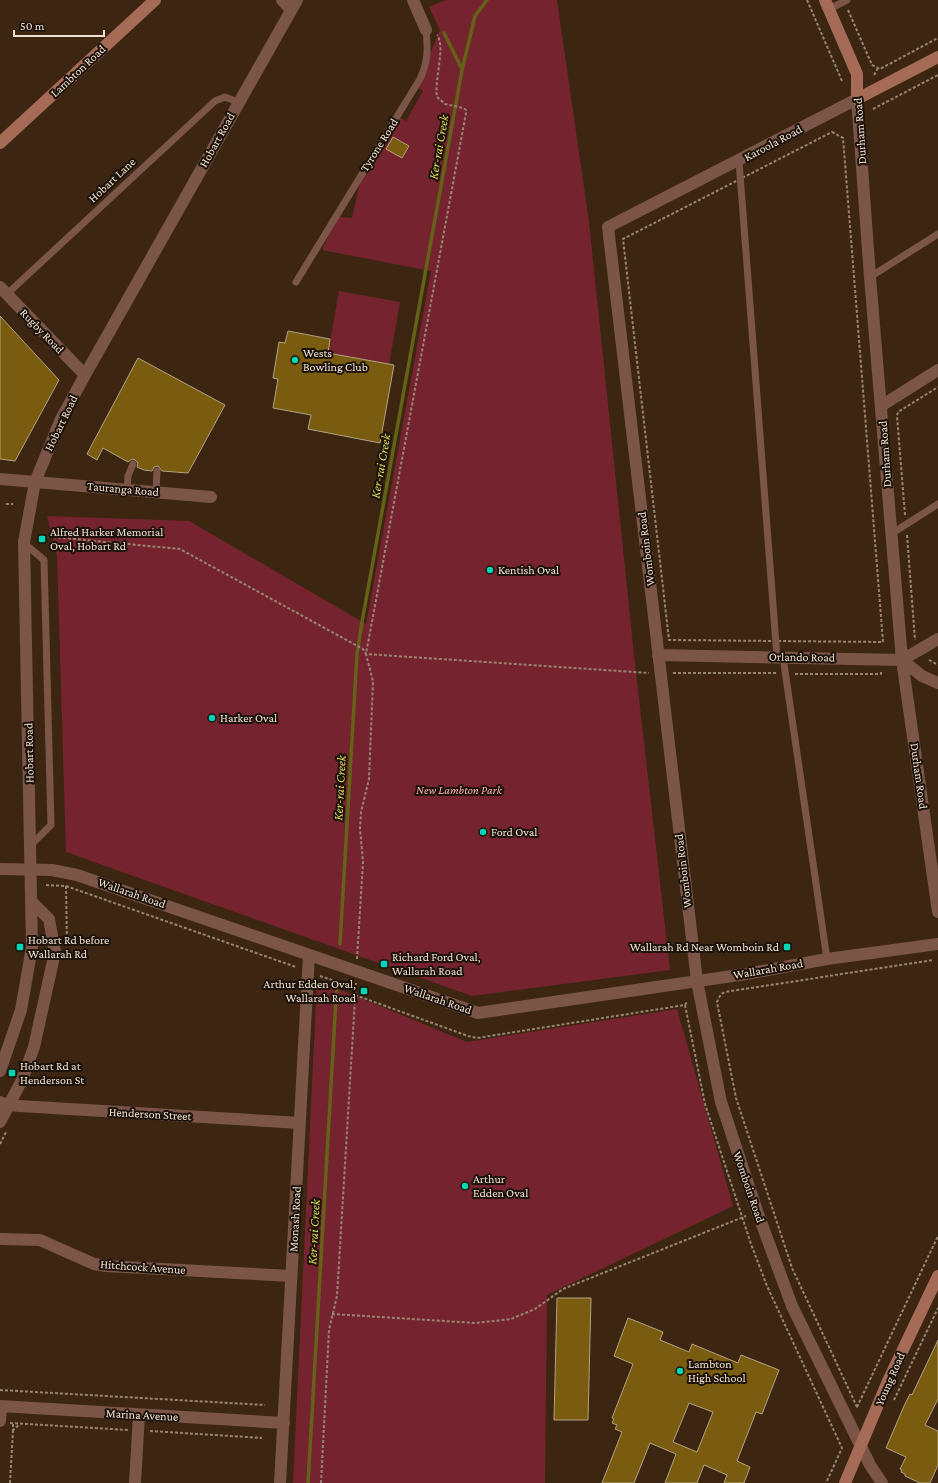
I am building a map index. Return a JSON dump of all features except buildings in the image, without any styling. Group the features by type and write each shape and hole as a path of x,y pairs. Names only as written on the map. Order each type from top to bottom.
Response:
{"street":[{"name":"Lambton Road","path":"0,143 155,0"},
{"path":"282,0 294,5"},
{"name":"Tyrone Road","path":"413,0 426,30"},
{"name":"Durham Road","path":"827,4 857,74 870,277 902,660 938,912"},
{"name":"Hobart Road","path":"0,1070 21,1010 32,947 32,869 24,542 35,482 61,419 238,102 294,5"},
{"name":"Karoola Road","path":"608,227 739,161 938,57"},
{"name":"Womboin Road","path":"608,227 697,981 721,1102 757,1211 792,1306 870,1465 882,1483"},
{"name":"Rugby Road","path":"3,290 85,375"},
{"path":"881,406 938,370"},
{"name":"Tauranga Road","path":"0,480 211,497"},
{"path":"938,639 902,660 922,676 938,683"},
{"name":"Orlando Road","path":"658,655 902,660"},
{"name":"Wallarah Road","path":"0,869 58,870 77,875 478,1013 697,981 827,959 938,944"},
{"path":"0,1122 4,1103 22,1080 34,1047 55,952 49,919 32,902"},
{"name":"Monash Road","path":"280,1483 308,955"},
{"name":"Henderson Street","path":"4,1103 300,1123"},
{"name":"Hitchcock Avenue","path":"0,1239 40,1240 94,1264 106,1266 292,1276"},
{"name":"Young Road","path":"845,1483 888,1381 938,1276"},
{"path":"0,1406 4,1422"},
{"name":"Marina Avenue","path":"0,1406 284,1423"},
{"path":"135,1483 139,1415"}],"lane":[{"path":"827,4 845,1"},
{"name":"Tyrone Road","path":"296,282 420,79 426,67 428,53 426,30"},
{"name":"Hobart Lane","path":"3,290 215,101 226,97 238,102"},
{"path":"739,161 780,657 785,674 827,959"},
{"path":"870,277 938,234"},
{"path":"126,490 128,476 133,464"},
{"path":"156,492 157,471"},
{"path":"891,534 938,504"},
{"path":"24,542 44,560 51,825 31,845"}],"path":[{"path":"808,0 842,81"},
{"path":"845,1 872,65 880,69 938,38"},
{"path":"366,654 465,121 466,110 440,101 437,97 440,40 437,35 426,30"},
{"path":"874,75 878,68"},
{"path":"873,109 938,75"},
{"path":"905,519 897,416 898,412 938,386"},
{"path":"6,504 13,504"},
{"path":"906,532 915,641"},
{"path":"43,536 180,549 350,643 363,648 366,654 373,681 369,779 361,812 360,829 363,875 352,1030 337,1296 329,1330 321,1483"},
{"path":"880,642 880,647"},
{"path":"366,654 660,674"},
{"path":"929,660 938,665"},
{"path":"674,679 673,673 882,674 881,670"},
{"path":"66,886 296,967"},
{"path":"933,960 725,992 719,997 717,1002 736,1098 792,1268 857,1407 938,1236"},
{"path":"319,976 356,988"},
{"path":"332,1314 476,1323 511,1319 535,1309 563,1289 757,1211"},
{"path":"894,1401 938,1308"},
{"name":"Marina Avenue","path":"0,1390 265,1405"},
{"name":"Marina Avenue","path":"4,1422 13,1424 129,1430"},
{"path":"10,1483 13,1424"},
{"path":"13,1430 20,1424"},
{"name":"Marina Avenue","path":"146,1431 262,1438"},
{"path":"826,1483 842,1448"}],"green space":[{"name":"New Lambton Park","path":"446,0 557,0 589,222 634,655 670,970 472,996 66,852 57,555 47,516 189,521 366,624 431,271 322,250 338,217 352,218 363,169 368,161 374,164 400,118 406,121 423,91 416,86 440,30 429,7"},
{"path":"339,291 400,302 389,365 328,353"},
{"path":"317,980 467,1042 677,1009 733,1206 547,1295 545,1483 293,1483"}],"waterway":[{"name":"Ker-rai Creek","path":"340,944 357,654 462,70 475,16 487,0"},
{"path":"444,33 462,69"},
{"name":"Ker-rai Creek","path":"308,1483 337,982"}],"place":[{"name":"Wests Bowling Club","path":"295,360"},
{"name":"Alfred Harker Memorial Oval, Hobart Rd","path":"42,539"},
{"name":"Kentish Oval","path":"490,570"},
{"name":"Harker Oval","path":"212,718"},
{"name":"Ford Oval","path":"483,832"},
{"name":"Hobart Rd before Wallarah Rd","path":"20,947"},
{"name":"Wallarah Rd Near Womboin Rd","path":"787,947"},
{"name":"Richard Ford Oval, Wallarah Road","path":"384,964"},
{"name":"Arthur Edden Oval, Wallarah Road","path":"364,991"},
{"name":"Hobart Rd at Henderson St","path":"12,1073"},
{"name":"Arthur Edden Oval","path":"465,1186"},
{"name":"Lambton High School","path":"680,1371"}]}
